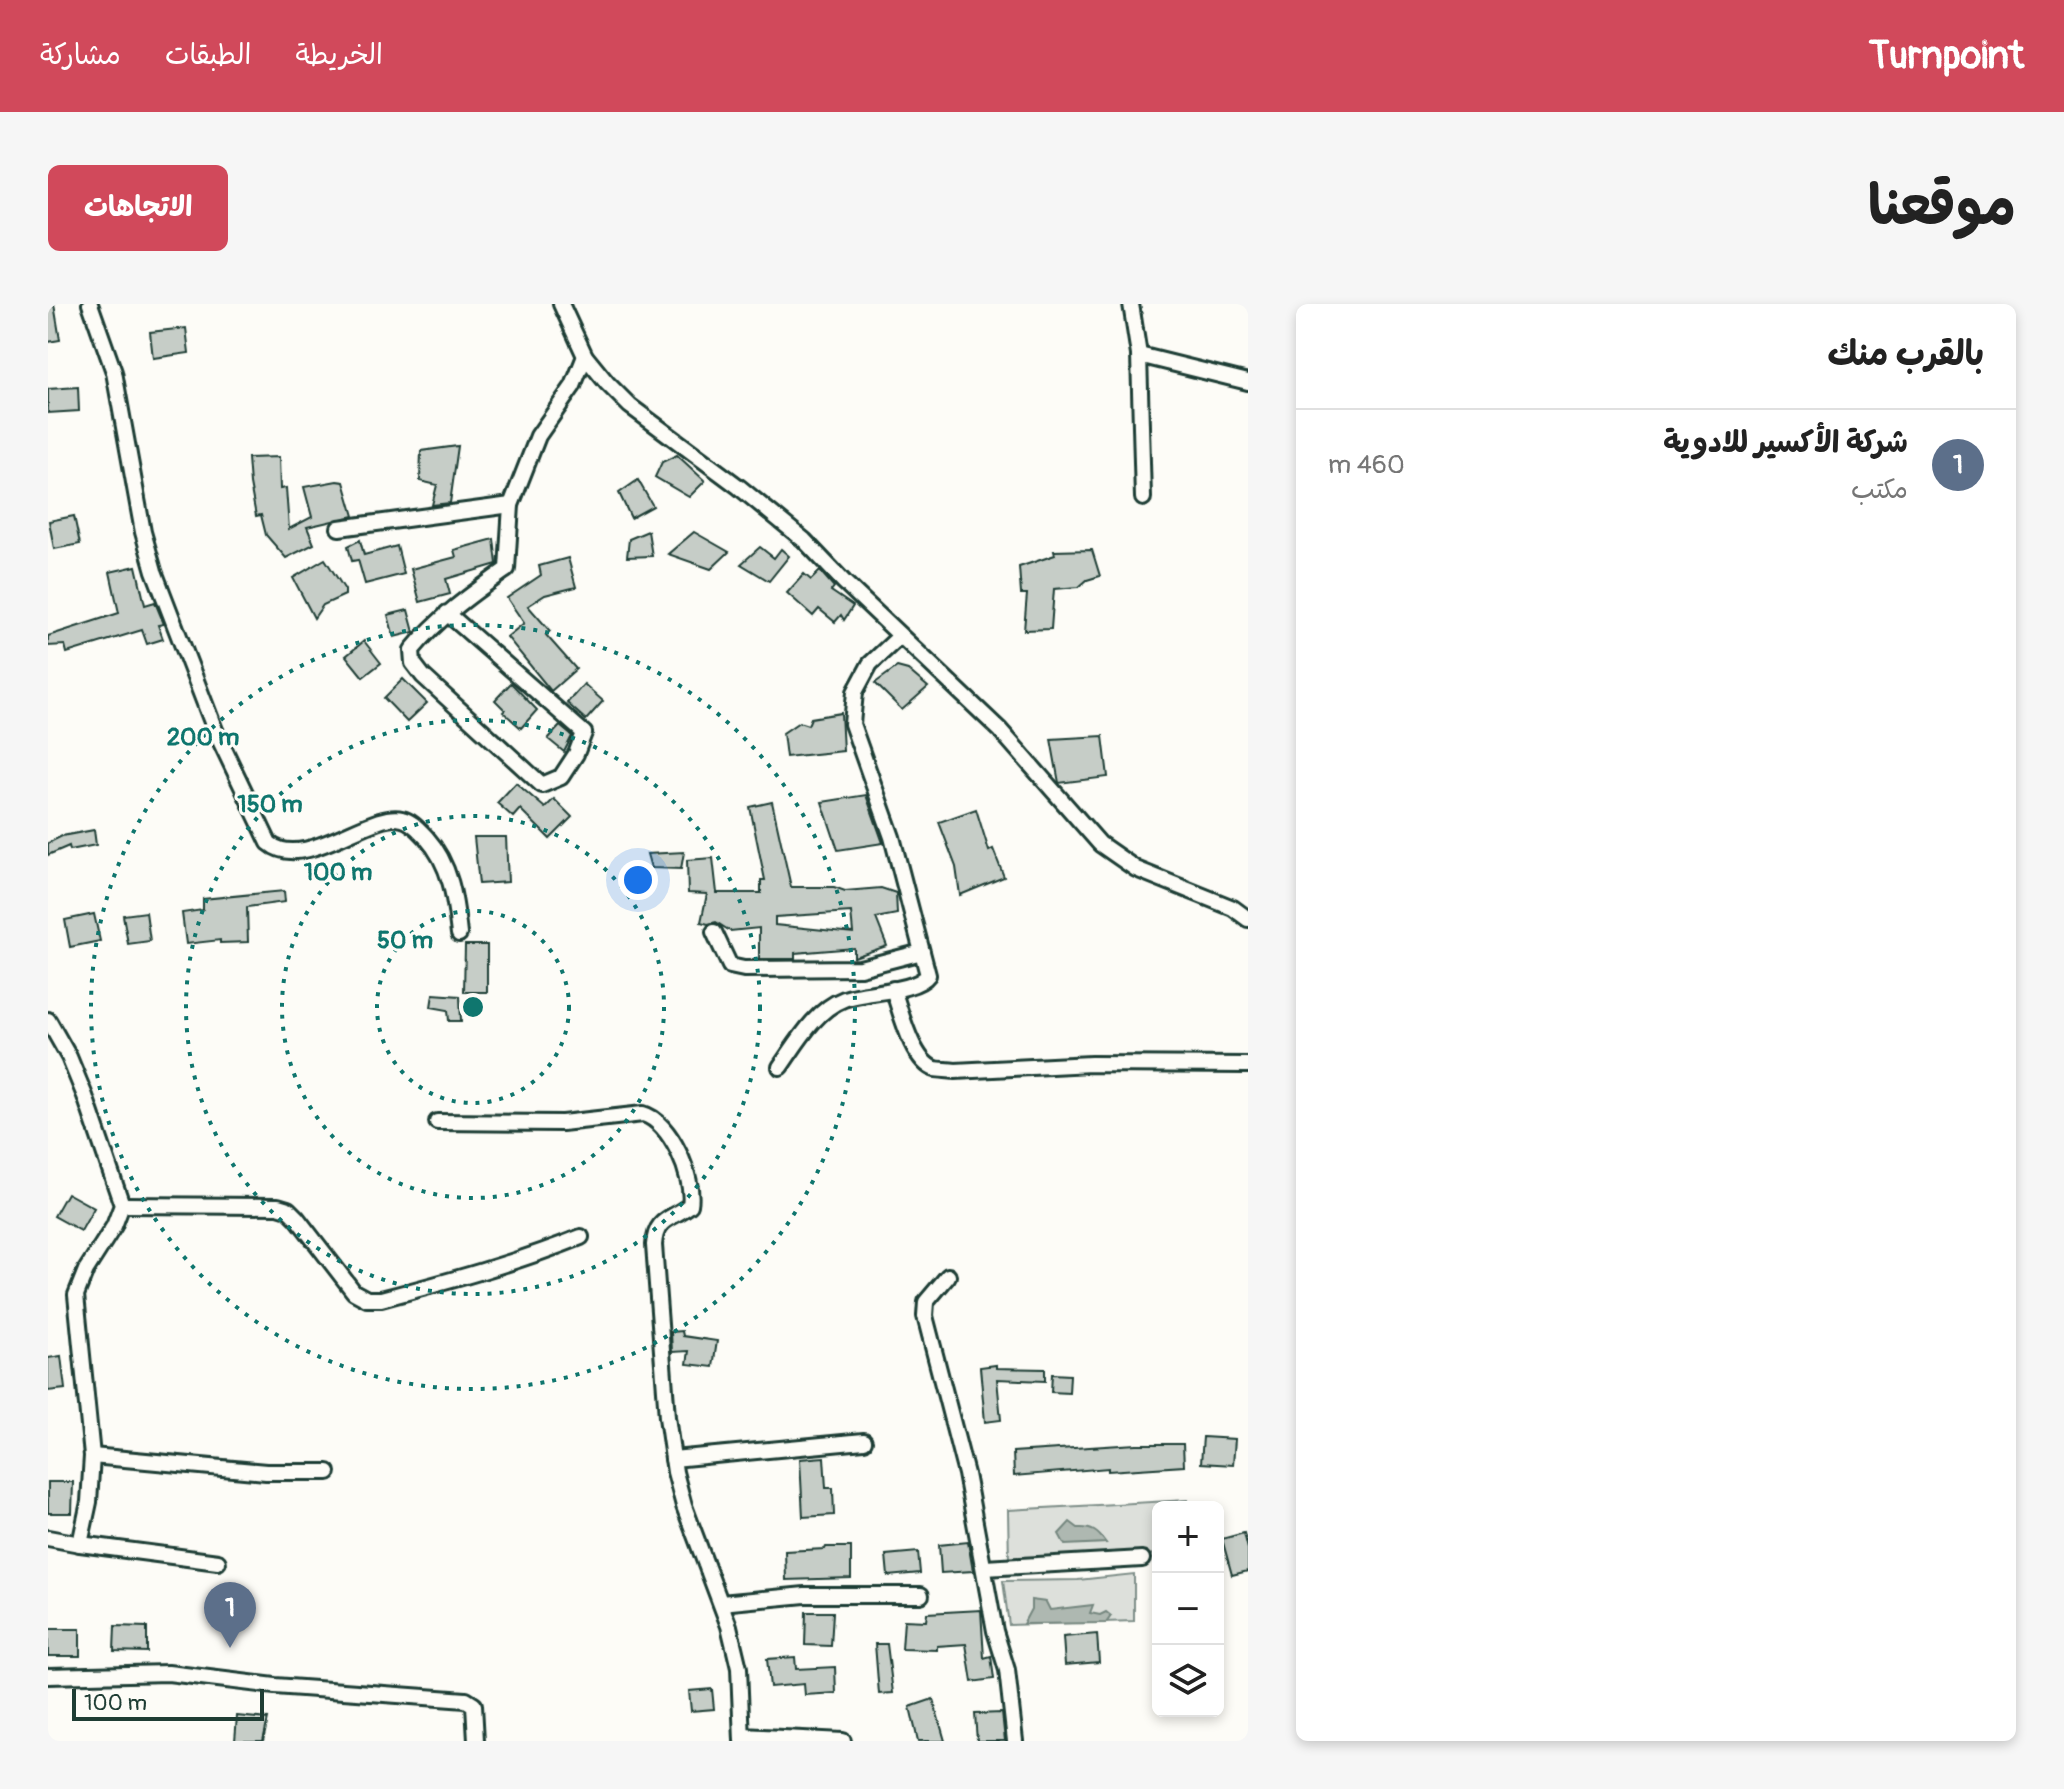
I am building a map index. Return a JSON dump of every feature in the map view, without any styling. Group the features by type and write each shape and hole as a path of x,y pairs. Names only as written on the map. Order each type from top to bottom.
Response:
{"street":[{"path":"90,304 114,372 143,532 154,571 215,730 269,843 284,852 298,851 393,818 404,819 415,826 443,860 453,887 459,934"},
{"path":"561,304 585,356 630,406 804,540 1000,730 1100,844 1136,869 1233,908 1248,919"},
{"path":"1131,304 1139,355 1143,498"},
{"path":"1139,355 1248,382"},
{"path":"447,613 584,733 576,754 561,777 542,785 418,669 413,663 412,650 447,613 507,569 511,505 538,436 573,386 585,356"},
{"path":"339,528 511,505"},
{"path":"780,1067 801,1036 825,1010 843,999 925,980 928,968 892,837 852,724 855,692 870,664 900,636"},
{"path":"714,932 730,966 744,969 860,968 922,952"},
{"path":"893,989 913,1044 923,1061 933,1069 955,1071 1091,1064 1248,1065"},
{"path":"48,1020 69,1057 85,1096 122,1205 114,1226 86,1270 76,1295 92,1456 89,1502 80,1544"},
{"path":"437,1122 562,1123 643,1114 653,1116 661,1125 683,1162 691,1198 690,1205 660,1224 655,1233 667,1417 684,1506 729,1626 739,1668 742,1739 843,1741"},
{"path":"122,1205 278,1206 288,1209 354,1292 367,1299 381,1299 476,1274 529,1258 581,1237"},
{"path":"948,1276 926,1302 925,1316 966,1474 995,1631 1007,1670 1015,1741"},
{"path":"673,1459 864,1441"},
{"path":"92,1456 266,1472 328,1472"},
{"path":"48,1538 218,1562"},
{"path":"985,1568 1142,1559"},
{"path":"721,1603 805,1595 921,1595"},
{"path":"48,1676 168,1673 275,1686 466,1700 474,1705 476,1741"}],"shaded area":[{"path":"1152,1502 1152,1554 1009,1563 1008,1510"},
{"path":"1070,1522 1078,1528 1094,1531 1106,1543 1065,1545 1059,1534"},
{"path":"1134,1574 1134,1621 1009,1625 1003,1581 1078,1580"},
{"path":"1031,1600 1046,1602 1050,1610 1093,1605 1090,1613 1100,1615 1106,1612 1111,1616 1106,1623 1023,1624 1031,1609"}],"building":[{"path":"48,304 54,304 60,340 48,342"},
{"path":"186,328 189,353 153,358 150,332"},
{"path":"78,387 79,411 48,413 48,389"},
{"path":"458,446 450,503 432,505 437,485 420,481 421,451"},
{"path":"677,455 705,481 689,497 655,477 662,462"},
{"path":"279,457 280,489 286,488 289,529 312,517 304,487 344,482 354,516 307,527 314,544 286,558 266,535 261,515 256,516 248,458"},
{"path":"638,480 653,506 631,518 619,493"},
{"path":"74,516 80,544 54,549 49,521"},
{"path":"648,531 652,556 627,557 629,539"},
{"path":"694,532 729,552 711,569 668,554"},
{"path":"494,539 497,564 446,579 450,594 420,602 411,569 456,557 454,550"},
{"path":"360,540 364,555 397,546 404,574 365,584 358,560 352,561 348,546"},
{"path":"760,547 774,558 781,549 789,556 769,581 741,564"},
{"path":"1092,550 1100,576 1087,580 1079,587 1054,589 1051,629 1024,630 1027,594 1021,594 1019,567 1055,555 1054,551"},
{"path":"568,558 576,587 545,595 528,606 550,631 546,635 576,669 551,691 507,637 524,623 507,598 541,575 539,566"},
{"path":"325,559 345,590 345,595 323,605 314,618 293,578"},
{"path":"136,566 145,605 155,602 164,624 158,625 163,639 147,644 142,630 67,653 65,645 48,646 48,636 119,613 110,572"},
{"path":"820,571 834,587 831,591 853,606 844,620 841,615 835,622 819,609 813,616 787,593 804,574 811,580"},
{"path":"408,610 414,632 394,637 388,615"},
{"path":"364,641 381,663 363,677 346,656"},
{"path":"897,667 908,670 928,687 902,710 875,683"},
{"path":"403,679 427,703 407,722 384,698"},
{"path":"511,683 537,710 521,728 495,700"},
{"path":"584,684 603,701 586,720 567,703"},
{"path":"841,713 843,751 786,757 783,733 799,722 808,725 811,718"},
{"path":"560,726 572,736 564,752 548,739"},
{"path":"1103,736 1108,777 1059,783 1051,739"},
{"path":"516,783 545,808 554,799 572,817 550,839 520,809 513,817 497,803"},
{"path":"866,795 883,843 838,850 822,802"},
{"path":"772,802 791,887 834,887 845,891 881,888 896,893 897,914 876,918 887,946 854,957 854,948 795,953 795,959 759,959 759,928 730,931 716,922 701,922 707,894 688,893 687,860 713,858 717,893 761,893 761,880 765,880 750,807","holes":["851,912 853,933 775,925 775,917"]},
{"path":"976,809 989,851 993,849 1004,877 960,895 956,867 939,822"},
{"path":"94,830 96,845 70,850 69,846 48,855 48,843 62,836"},
{"path":"474,837 506,837 508,882 479,884"},
{"path":"684,852 681,869 651,868 647,854"},
{"path":"284,891 285,902 247,907 248,942 220,943 220,940 186,944 182,913 203,910 203,899"},
{"path":"146,912 150,941 128,944 123,915"},
{"path":"94,914 100,941 70,947 65,920"},
{"path":"465,945 487,945 487,992 464,992"},
{"path":"433,994 460,996 461,1021 449,1021 448,1010 431,1007"},
{"path":"67,1193 94,1208 81,1231 54,1216"},
{"path":"682,1331 683,1336 717,1341 713,1367 687,1364 689,1351 672,1352 671,1332"},
{"path":"61,1356 65,1389 48,1391 48,1358"},
{"path":"996,1365 996,1368 1045,1369 1045,1381 997,1379 1001,1420 985,1422 980,1367"},
{"path":"1052,1374 1070,1375 1069,1393 1051,1392"},
{"path":"1203,1437 1235,1439 1233,1465 1201,1463"},
{"path":"1183,1444 1184,1466 1108,1471 1108,1468 1014,1476 1013,1452"},
{"path":"824,1457 826,1488 833,1488 834,1515 803,1517 800,1459"},
{"path":"48,1482 73,1482 72,1513 48,1513"},
{"path":"1244,1533 1248,1571 1232,1575 1224,1538"},
{"path":"968,1542 973,1571 941,1573 939,1545"},
{"path":"851,1547 851,1578 786,1580 785,1551"},
{"path":"918,1552 920,1573 888,1576 886,1555"},
{"path":"981,1610 984,1658 991,1656 994,1679 972,1682 966,1644 937,1646 937,1650 902,1649 904,1620 926,1621 927,1613"},
{"path":"806,1612 833,1612 831,1646 805,1645"},
{"path":"115,1626 147,1627 147,1652 114,1651"},
{"path":"48,1629 80,1629 80,1656 48,1656"},
{"path":"1097,1634 1099,1662 1065,1665 1063,1637"},
{"path":"875,1644 887,1644 893,1693 879,1694"},
{"path":"795,1657 796,1669 835,1667 836,1693 805,1695 804,1684 770,1687 767,1659"},
{"path":"712,1689 714,1709 691,1711 689,1691"},
{"path":"933,1699 945,1741 918,1741 910,1707"},
{"path":"1002,1713 1005,1741 977,1741 975,1714"},
{"path":"237,1716 268,1719 263,1741 235,1741"}],"place":[{"name":"شركة الأكسير للادوية","path":"230,1648"}]}
